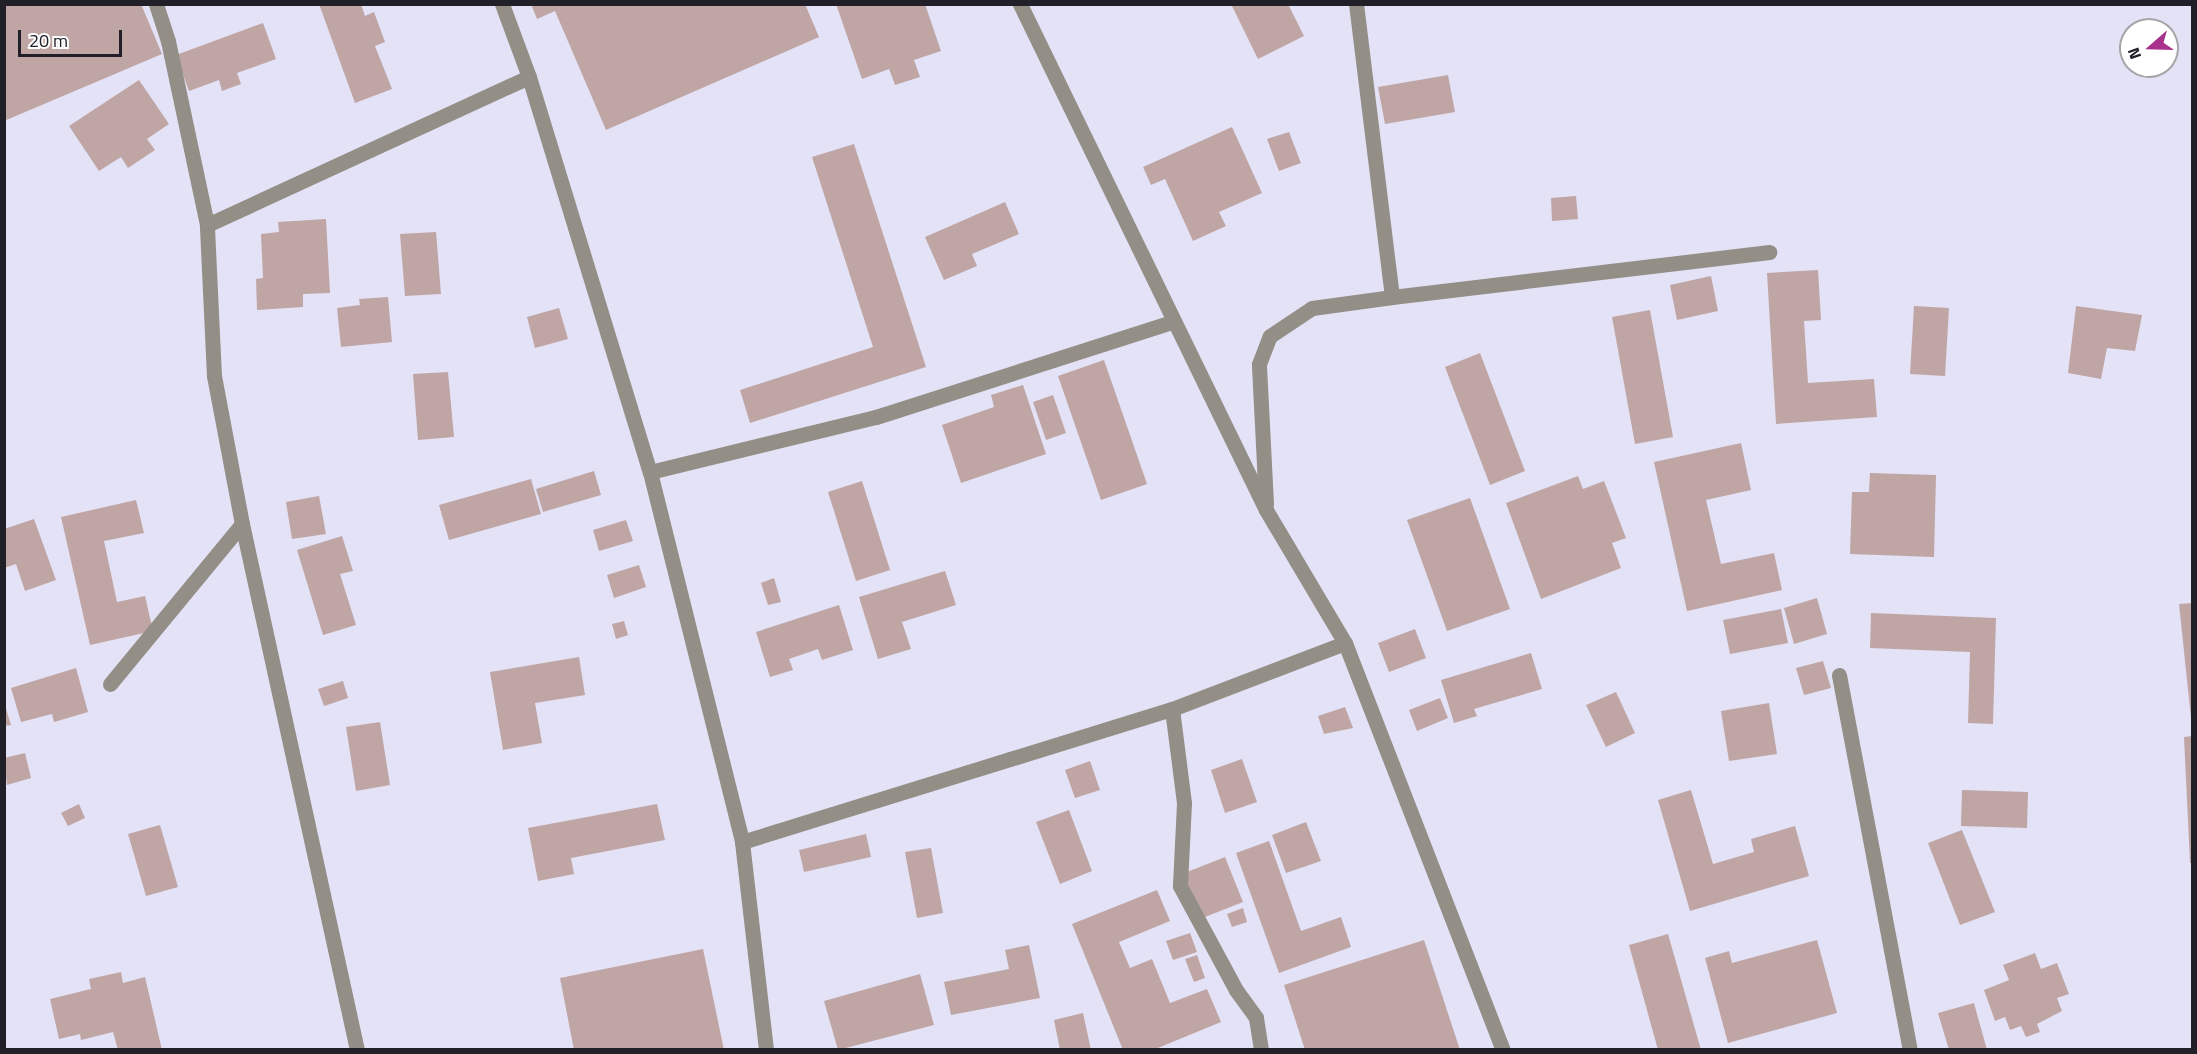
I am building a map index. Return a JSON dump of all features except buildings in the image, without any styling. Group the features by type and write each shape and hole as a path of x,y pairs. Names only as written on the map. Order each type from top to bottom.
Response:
{"street":[{"path":"156,4 168,41 207,225 214,376 242,524 357,1050"},
{"path":"502,4 529,77 650,472 741,842 766,1050"},
{"path":"1020,4 1172,322 1266,510 1345,643 1503,1050"},
{"path":"1356,4 1392,297"},
{"path":"207,225 529,77"},
{"path":"1266,510 1259,364 1270,336 1312,308 1769,252"},
{"path":"650,472 876,417 1172,322"},
{"path":"110,684 242,524"},
{"path":"741,842 1172,709 1345,643"},
{"path":"1839,675 1910,1050"},
{"path":"1172,709 1184,803 1180,886 1236,990 1256,1018 1261,1050"}]}
